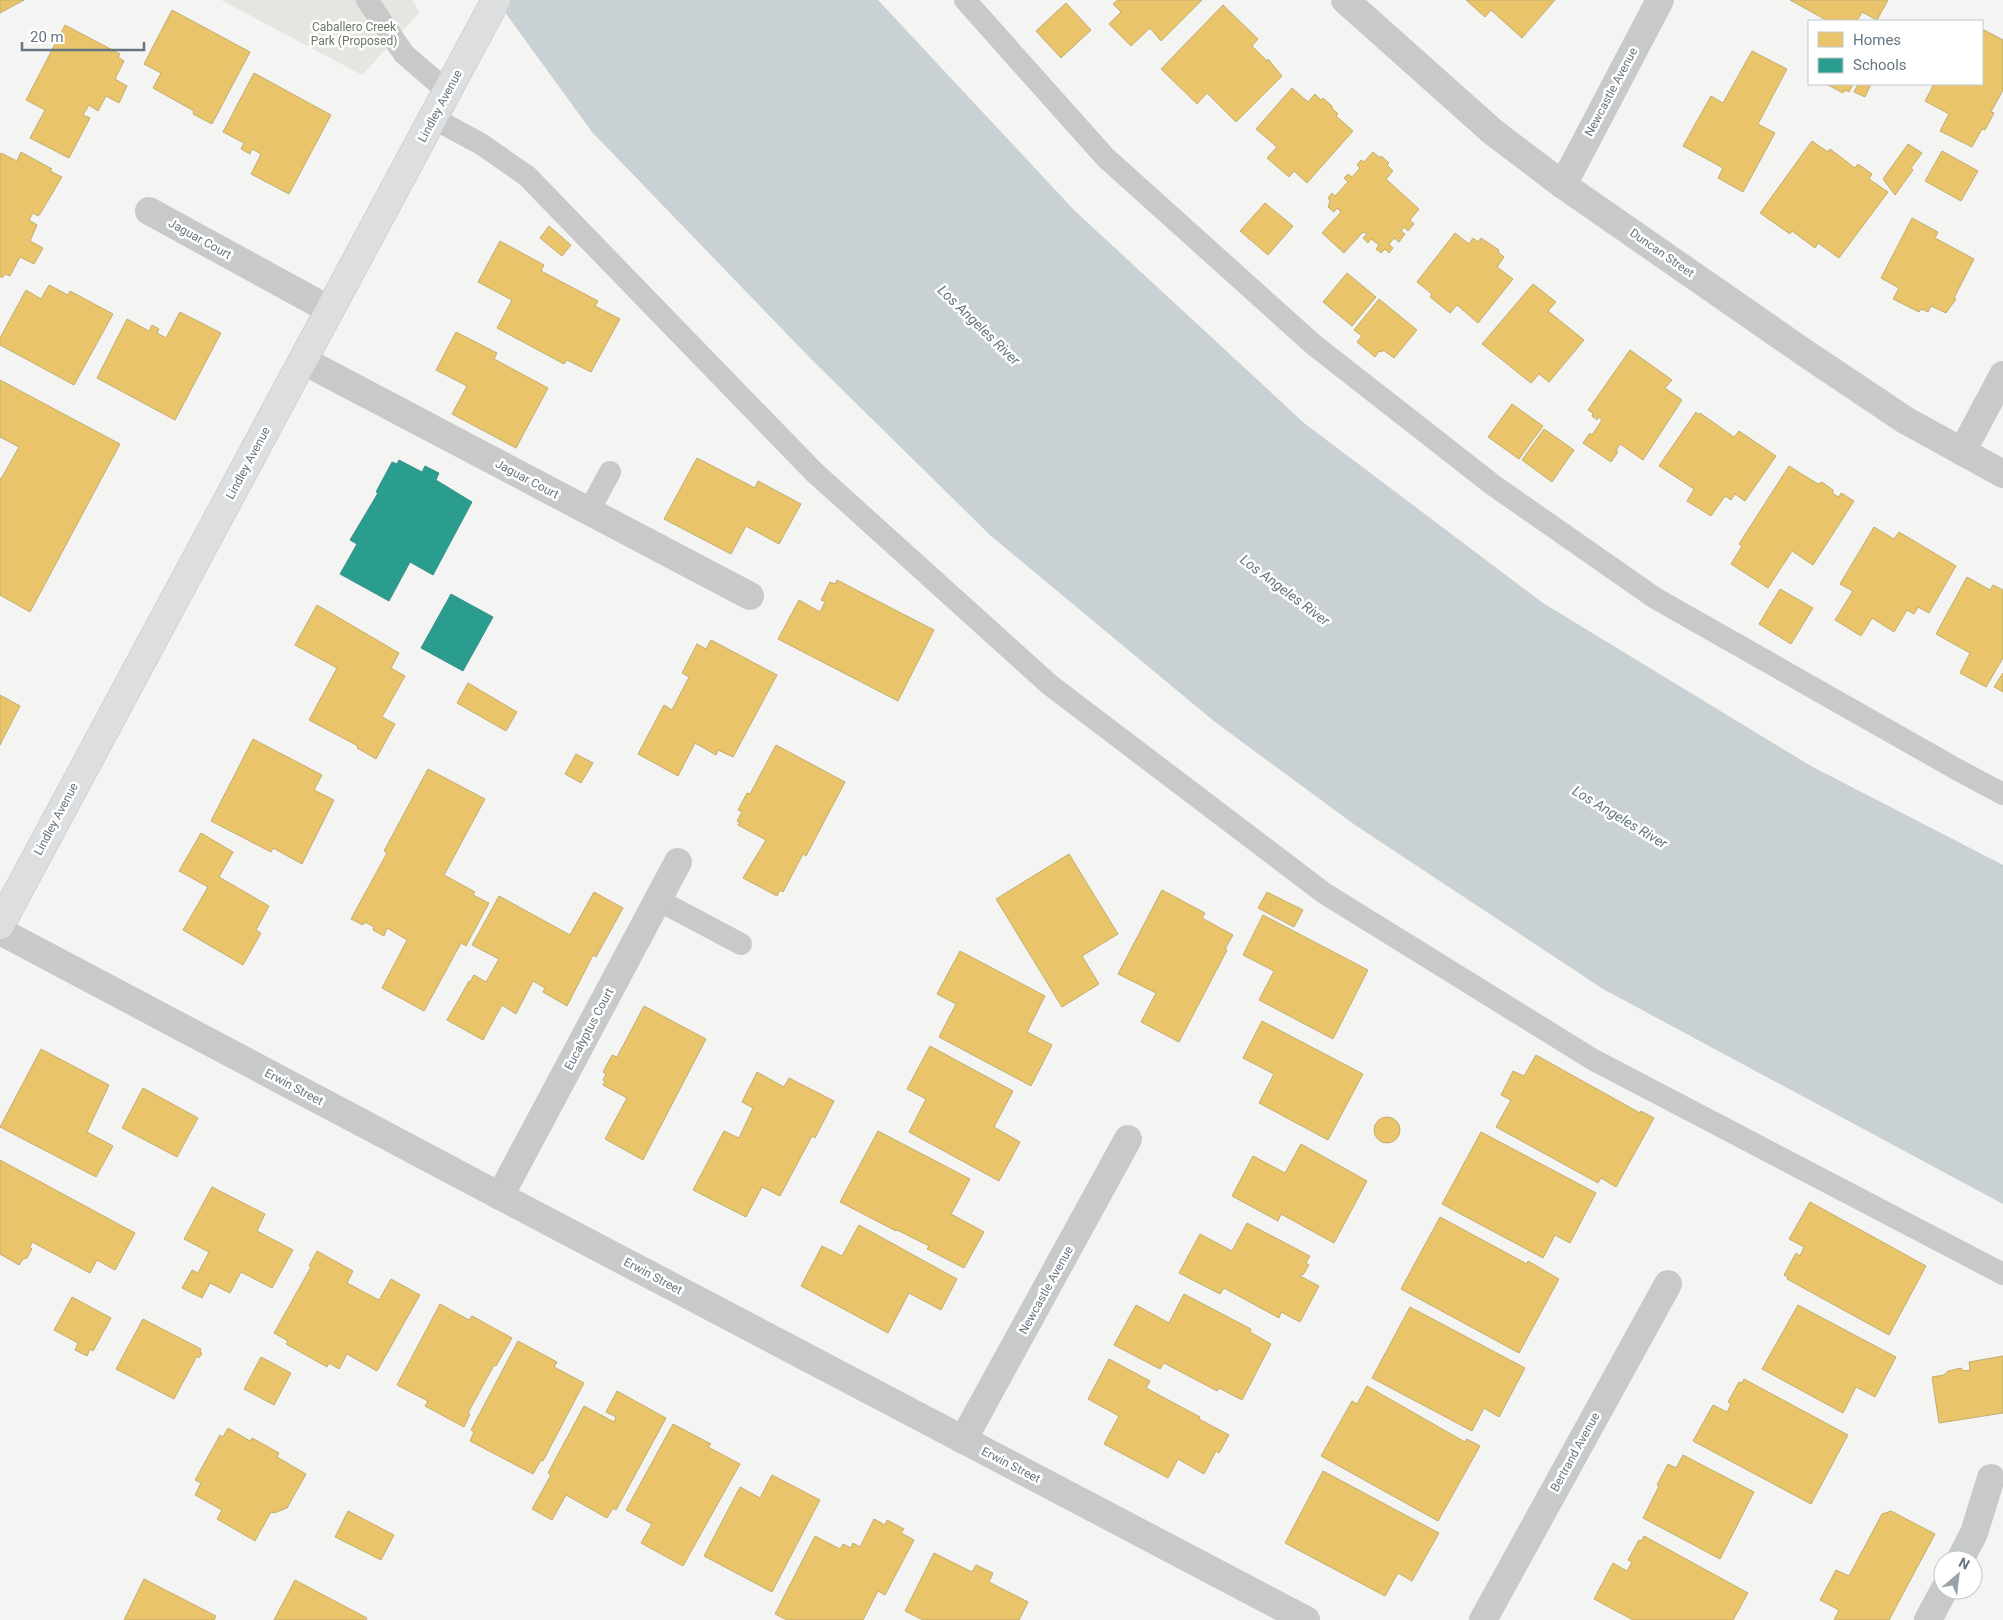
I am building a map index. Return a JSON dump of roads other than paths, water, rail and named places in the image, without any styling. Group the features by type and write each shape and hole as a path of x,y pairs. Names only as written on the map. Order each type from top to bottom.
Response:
{"main road":[{"name":"Lindley Avenue","path":"0,925 496,0"}],"street":[{"name":"Duncan Street","path":"1345,0 1493,132 1563,184 1805,353 1905,420 2003,474"},
{"name":"Newcastle Avenue","path":"1563,184 1660,0"},
{"name":"Jaguar Court","path":"149,211 330,310"},
{"name":"Jaguar Court","path":"304,361 750,596"},
{"path":"1962,452 2003,375"},
{"name":"Eucalyptus Court","path":"500,1196 678,862"},
{"name":"Erwin Street","path":"0,931 1306,1620"},
{"name":"Newcastle Avenue","path":"963,1440 1128,1139"},
{"name":"Bertrand Avenue","path":"1483,1620 1668,1284"},
{"path":"1965,1550 1974,1533 1991,1478"},
{"path":"1928,1620 1939,1600"}],"lane":[{"path":"367,0 404,54 451,85"},
{"path":"965,0 1106,158 1314,345 1494,485 1655,598 2003,794"},
{"path":"433,118 481,144 527,176 814,472 1050,685 1324,893 1592,1059 2003,1274"},
{"path":"589,511 610,472"},
{"path":"658,900 741,944"}],"water":[{"name":"Los Angeles River","path":"496,0 878,0 1074,210 1304,423 1543,603 1811,766 2003,865 2003,1204 1603,989 1355,825 1215,722 991,536 812,360 592,132"}],"park label":[{"name":"Caballero Creek Park (Proposed)","path":"354,34"}]}
